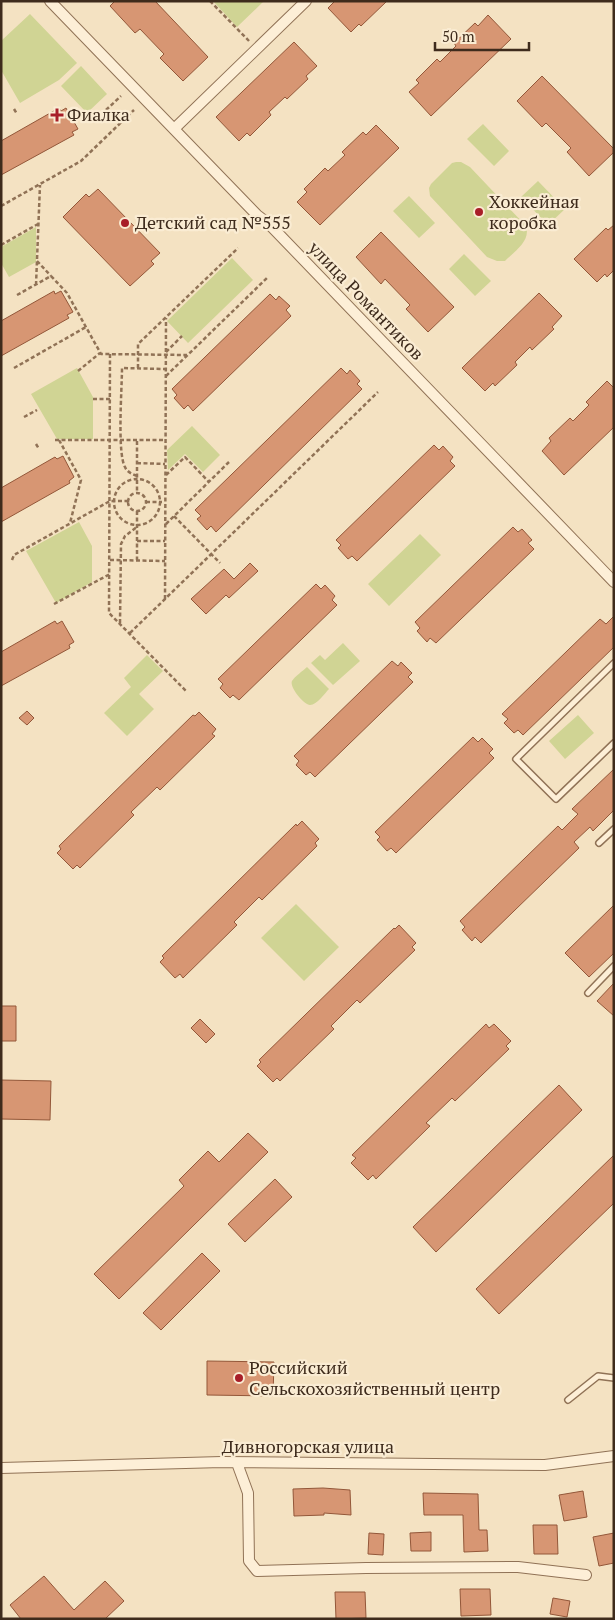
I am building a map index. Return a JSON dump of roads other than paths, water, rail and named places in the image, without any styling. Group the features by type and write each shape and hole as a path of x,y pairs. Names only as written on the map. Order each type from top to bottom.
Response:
{"street":[{"name":"улица Романтиков","path":"50,1 257,215 270,225 614,582"},
{"path":"174,129 306,1"},
{"name":"Дивногорская улица","path":"1,1468 237,1463 545,1465 614,1456"},
{"path":"237,1463 248,1493 249,1561 257,1571 518,1567 586,1575"}],"lane":[{"path":"614,663 516,759 556,800 614,743"},
{"path":"599,843 614,828"},
{"path":"588,993 614,966"},
{"path":"568,1400 598,1376 614,1378"}],"place":[{"name":"Фиалка","path":"57,115"},
{"name":"Хоккейная коробка","path":"479,212"},
{"name":"Детский сад №555","path":"125,223"},
{"name":"Российский Сельскохозяйственный центр","path":"239,1378"}]}
